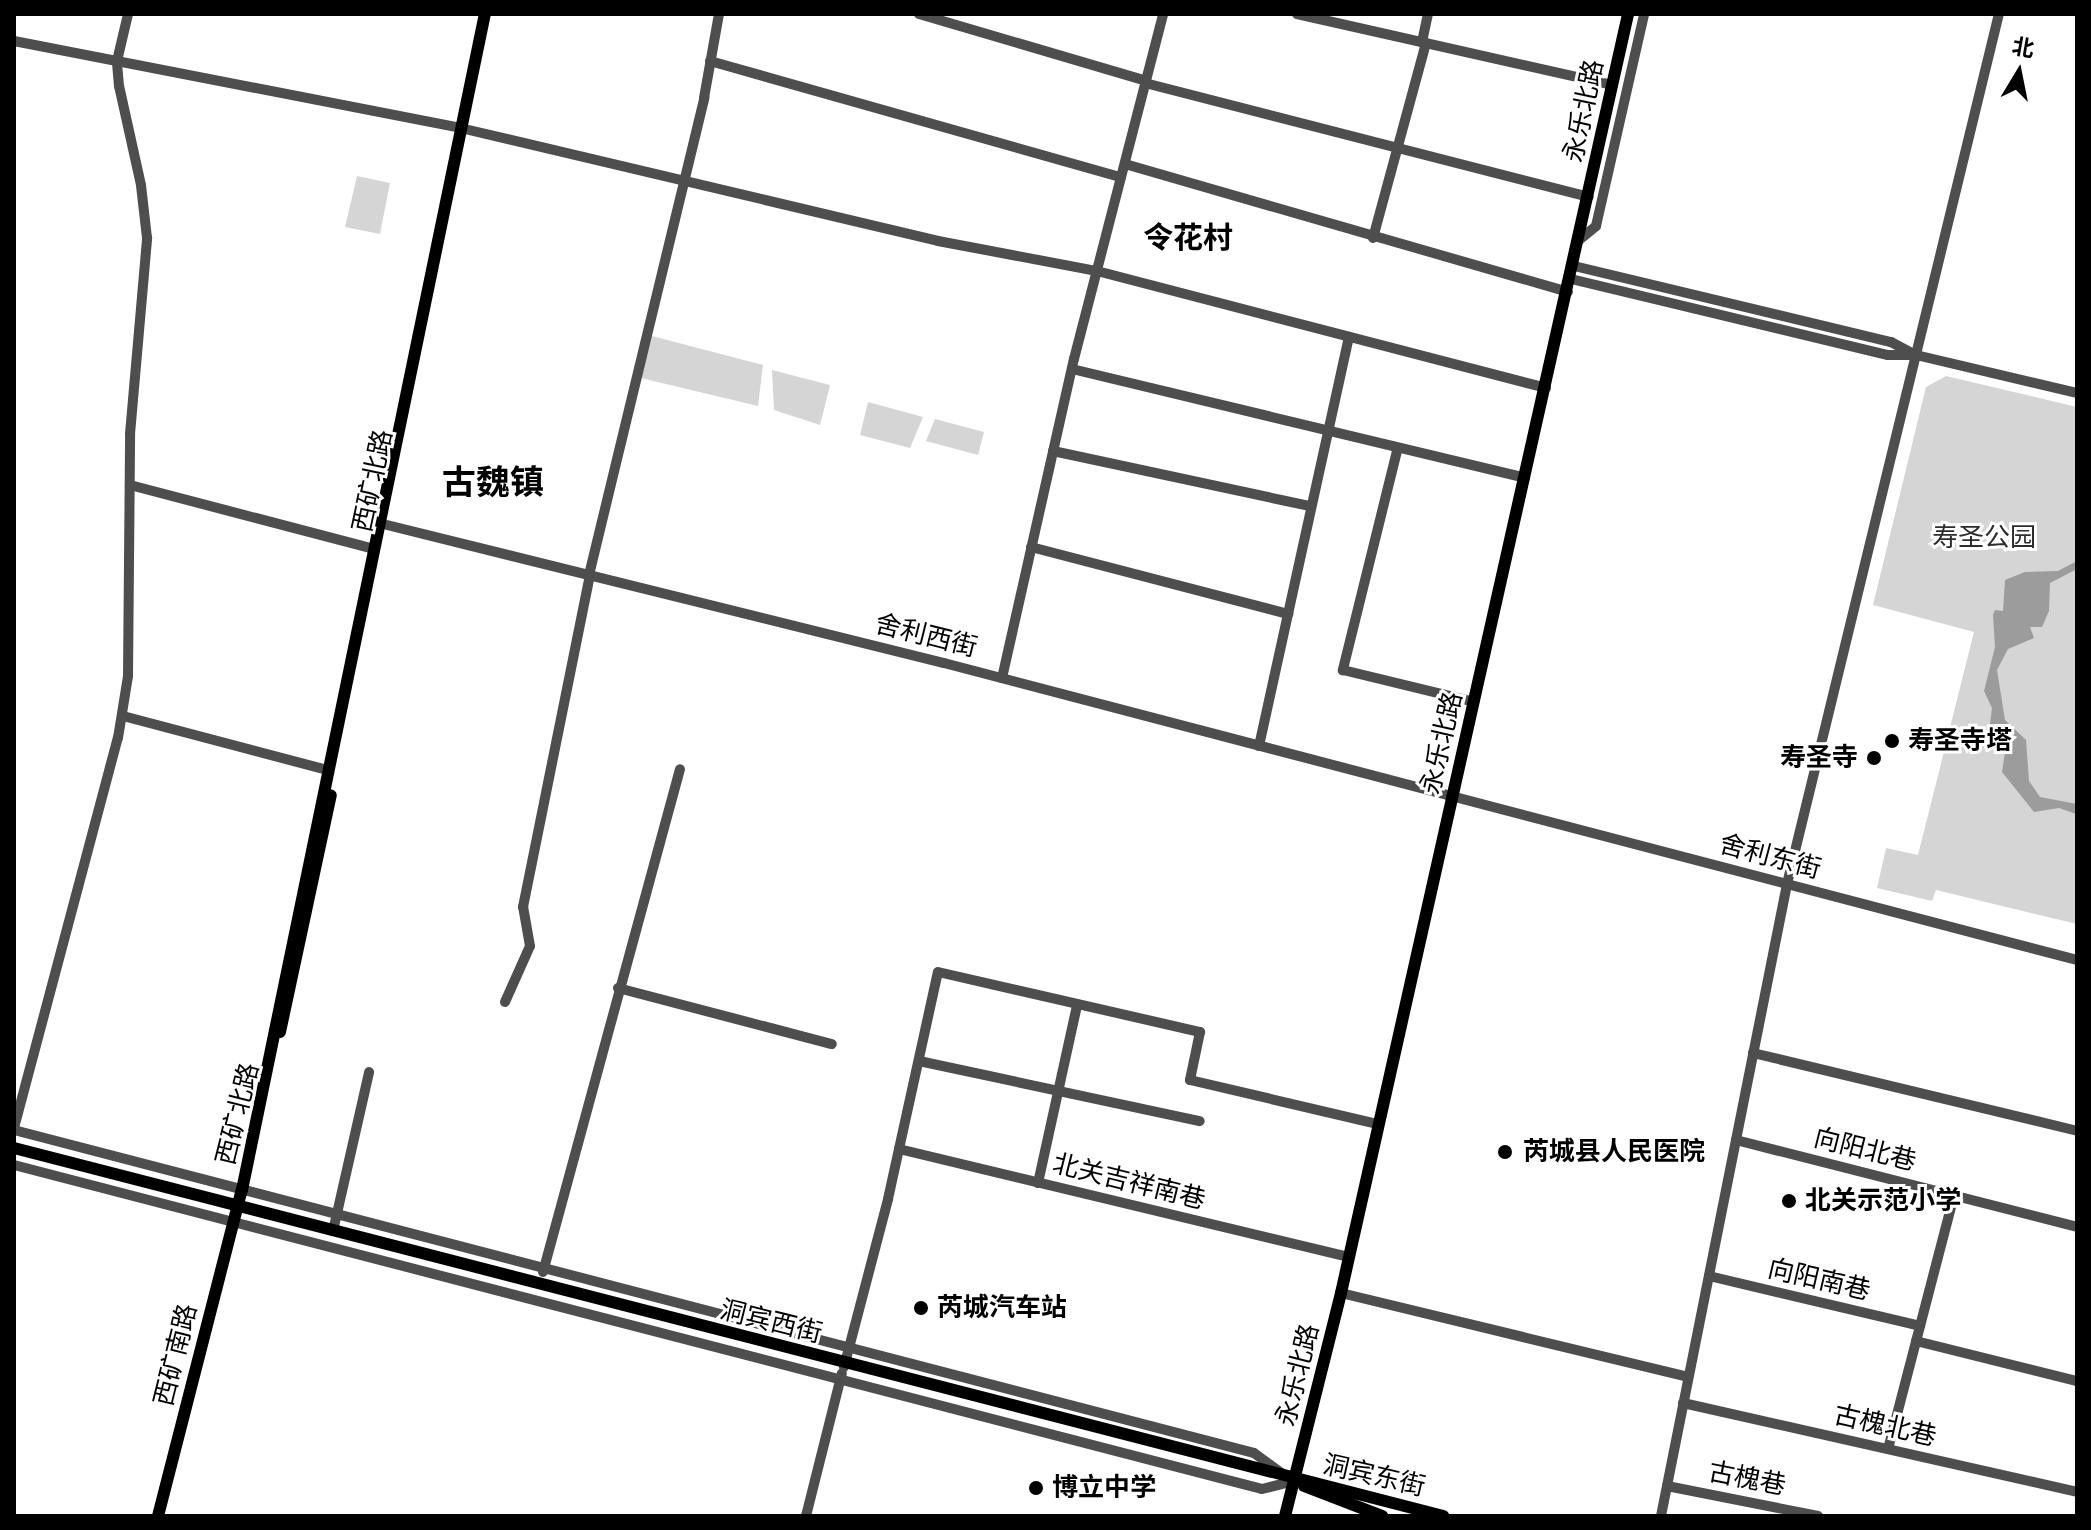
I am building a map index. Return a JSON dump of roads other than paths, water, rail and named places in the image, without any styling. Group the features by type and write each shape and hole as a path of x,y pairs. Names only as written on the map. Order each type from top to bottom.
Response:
{"main road":[{"name":"西矿北路","path":"242,1190 253,1159 387,525 485,14"},
{"name":"西矿北路","path":"242,1190 374,549 493,14"},
{"name":"永乐北路","path":"1285,1516 1341,1293 1571,279 1628,14"},
{"name":"洞宾西街","path":"14,1149 1294,1481"},
{"name":"西矿南路","path":"158,1516 242,1190"},
{"name":"洞宾东街","path":"1294,1481 1338,1503 1382,1516"},
{"name":"洞宾东街","path":"1294,1481 1343,1487 1443,1516"}],"street":[{"path":"128,14 117,61 147,226 131,404 129,653 123,716 14,1129 1254,1453 1294,1481"},
{"path":"505,1002 530,946 523,907 560,732 568,663 685,181 719,14"},
{"path":"919,14 1146,82 1589,197"},
{"path":"1002,678 1072,369 1163,14"},
{"path":"1297,14 1613,85"},
{"path":"1373,238 1424,42 1428,14"},
{"path":"1579,240 1596,226 1644,14"},
{"path":"1661,1516 1787,884 1999,14"},
{"path":"14,41 465,129 938,241 1097,271 1546,388"},
{"path":"710,61 1121,177"},
{"path":"1125,164 1373,238 1891,342 1916,355 2077,393"},
{"path":"1259,746 1309,506 1349,337"},
{"path":"1072,369 1326,434 1525,478"},
{"path":"1053,451 1309,506"},
{"path":"1397,451 1343,670 1474,702"},
{"path":"130,485 374,549"},
{"name":"舍利西街","path":"387,525 1002,678 1452,797"},
{"path":"1031,547 1288,614"},
{"path":"123,716 327,770"},
{"path":"540,1285 618,988 680,769"},
{"name":"舍利东街","path":"1452,797 2077,960"},
{"path":"806,1516 899,1149 938,972 1200,1032 1190,1080 1378,1124"},
{"path":"618,988 832,1044"},
{"path":"1038,1183 1077,1006"},
{"path":"1753,1053 2077,1131"},
{"path":"919,1061 1200,1121"},
{"path":"333,1231 369,1072"},
{"name":"向阳北巷","path":"1736,1140 2077,1227"},
{"name":"北关吉祥南巷","path":"899,1149 1348,1257"},
{"path":"14,1165 1262,1489 1294,1481"},
{"path":"1888,1449 1954,1195"},
{"name":"向阳南巷","path":"1709,1276 1920,1326"},
{"path":"1341,1293 1688,1377"},
{"path":"1916,1341 2077,1381"},
{"name":"古槐北巷","path":"1683,1403 2077,1492"},
{"name":"古槐巷","path":"1667,1486 1818,1516"}],"place":[{"name":"寿圣寺塔","path":"1892,741"},
{"name":"寿圣寺","path":"1874,758"},
{"name":"芮城县人民医院","path":"1505,1152"},
{"name":"北关示范小学","path":"1789,1201"},
{"name":"芮城汽车站","path":"921,1308"},
{"name":"博立中学","path":"1036,1488"}],"district":[{"name":"令花村","path":"1188,238"},
{"name":"古魏镇","path":"493,483"}],"park label":[{"name":"寿圣公园","path":"1984,538"}]}
